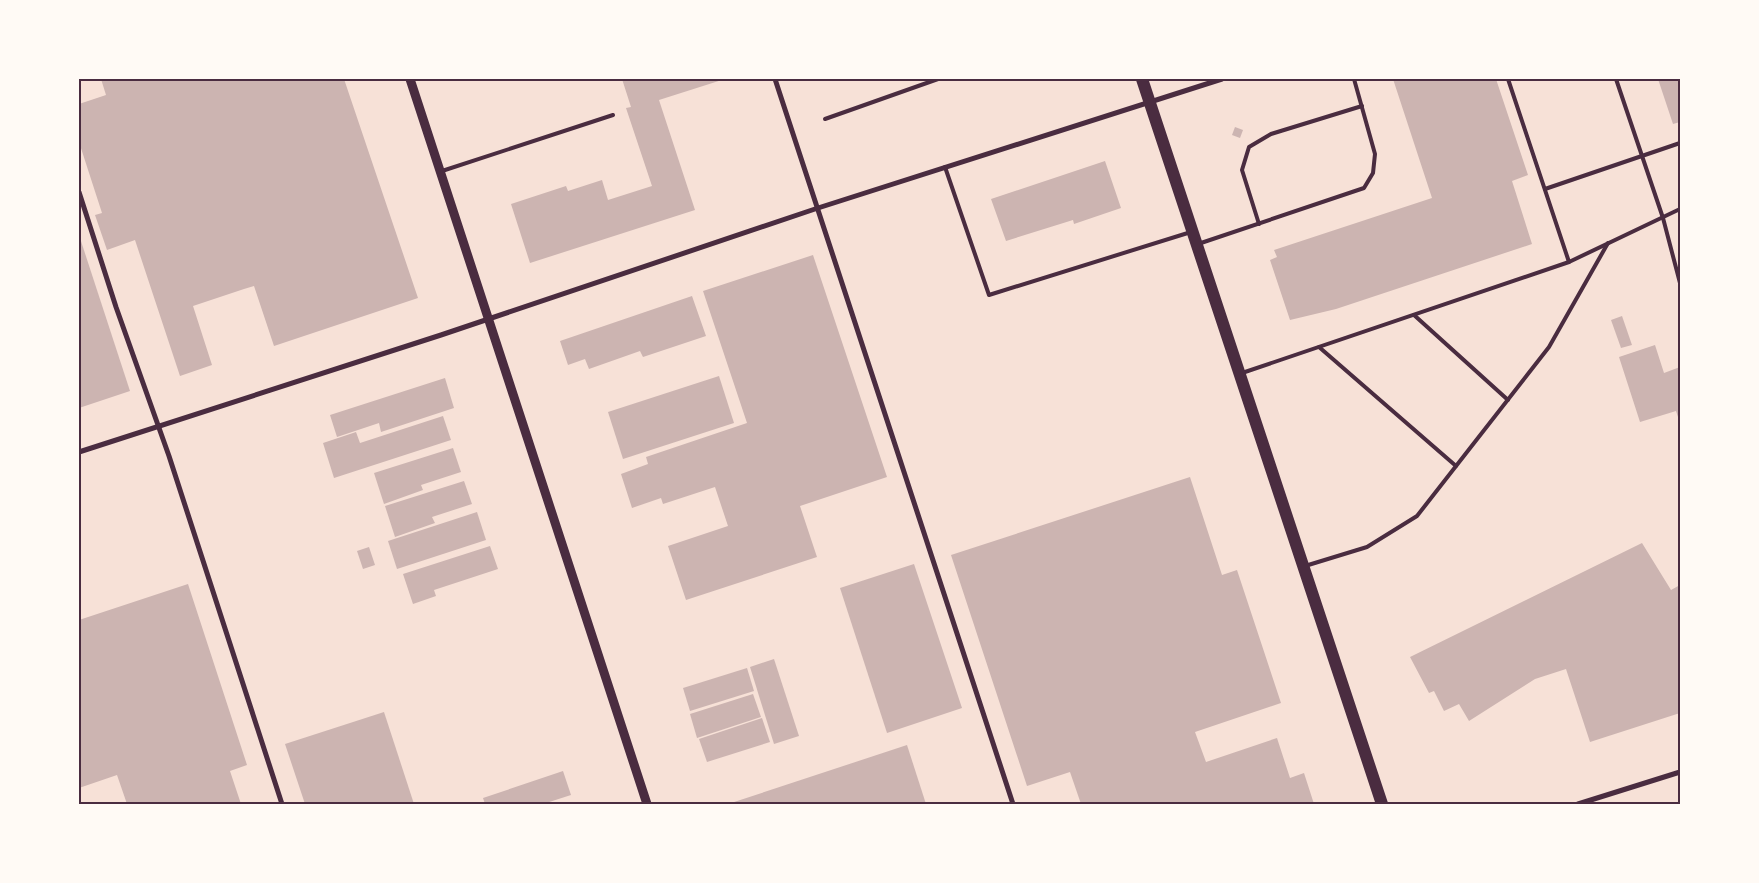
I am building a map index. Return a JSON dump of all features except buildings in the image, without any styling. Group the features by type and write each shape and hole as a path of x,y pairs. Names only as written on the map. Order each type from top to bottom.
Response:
{"main road":[{"path":"1142,79 1382,804"}],"street":[{"path":"410,79 647,804"},
{"path":"775,79 1013,804"},
{"path":"79,452 441,335 818,208 1222,79"},
{"path":"79,192 116,307 172,465 282,804"},
{"path":"1578,804 1680,772"}],"lane":[{"path":"825,119 938,79"},
{"path":"1197,244 1364,188 1373,173 1375,154 1354,79"},
{"path":"1508,79 1569,262"},
{"path":"1616,79 1663,218 1680,283"},
{"path":"1259,224 1242,170 1249,147 1271,134 1362,106"},
{"path":"440,172 613,115"},
{"path":"1545,189 1680,143"},
{"path":"946,167 989,295 1193,231"},
{"path":"1240,374 1569,262 1680,209"},
{"path":"1303,566 1367,547 1417,516 1549,347 1608,243"},
{"path":"1414,315 1508,400"},
{"path":"1319,347 1456,466"}]}
